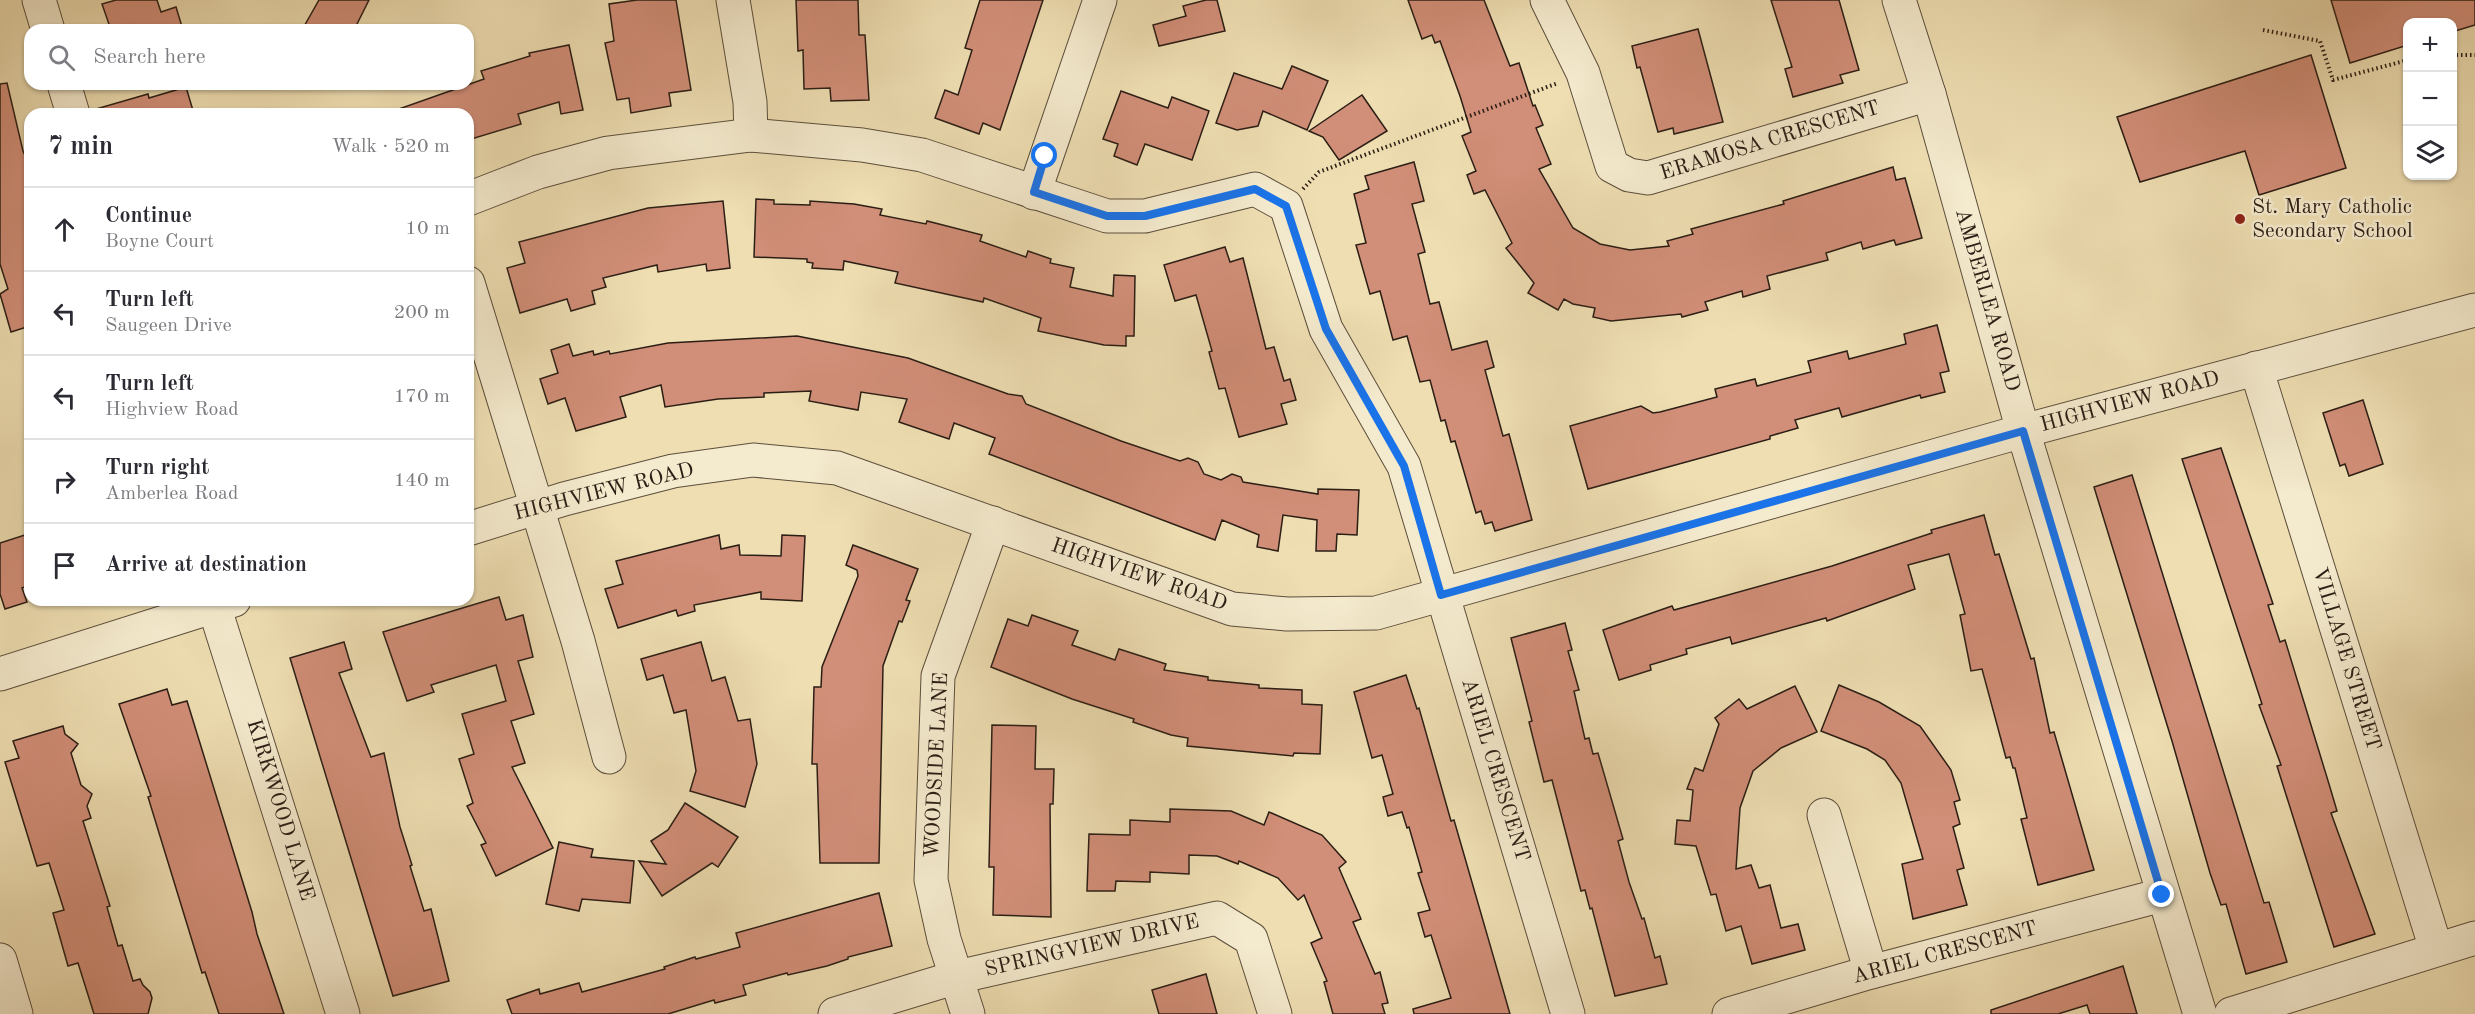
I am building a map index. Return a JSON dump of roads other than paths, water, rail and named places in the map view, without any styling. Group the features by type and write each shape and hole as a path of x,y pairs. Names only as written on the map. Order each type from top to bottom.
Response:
{"street":[{"path":"39,0 46,24"},
{"path":"733,0 750,102 751,135"},
{"path":"474,198 538,172 608,153 751,135 862,145 922,155 1034,192 1100,0"},
{"name":"ERAMOSA CRESCENT","path":"1547,0 1583,73 1612,166 1629,175 1648,178 1929,94"},
{"name":"AMBERLEA ROAD","path":"1899,0 1929,94 2023,431 2200,1014"},
{"path":"66,90 72,108"},
{"name":"ARIEL CRESCENT","path":"1034,192 1107,216 1145,216 1255,189 1286,206 1326,329 1404,466 1568,1014"},
{"path":"474,303 578,641 609,757"},
{"name":"HIGHVIEW ROAD","path":"474,527 673,471 753,460 837,468 1232,609 1287,614 1376,613 2023,431 2475,310"},
{"name":"VILLAGE STREET","path":"2256,368 2436,949"},
{"name":"WOODSIDE LANE","path":"957,977 944,939 931,880 938,676 993,523"},
{"path":"0,674 215,606"},
{"name":"KIRKWOOD LANE","path":"225,606 343,1014"},
{"path":"1824,815 1871,972"},
{"name":"ARIEL CRESCENT","path":"1729,1014 1871,972 2162,895"},
{"name":"SPRINGVIEW DRIVE","path":"835,1014 957,977 1217,918 1251,939 1275,1014"},
{"path":"2231,1014 2475,938"},
{"path":"0,960 16,1014"},
{"name":"SPRINGVIEW DRIVE","path":"957,977 968,1014"}],"place":[{"name":"St. Mary Catholic Secondary School","path":"2240,219"}]}
